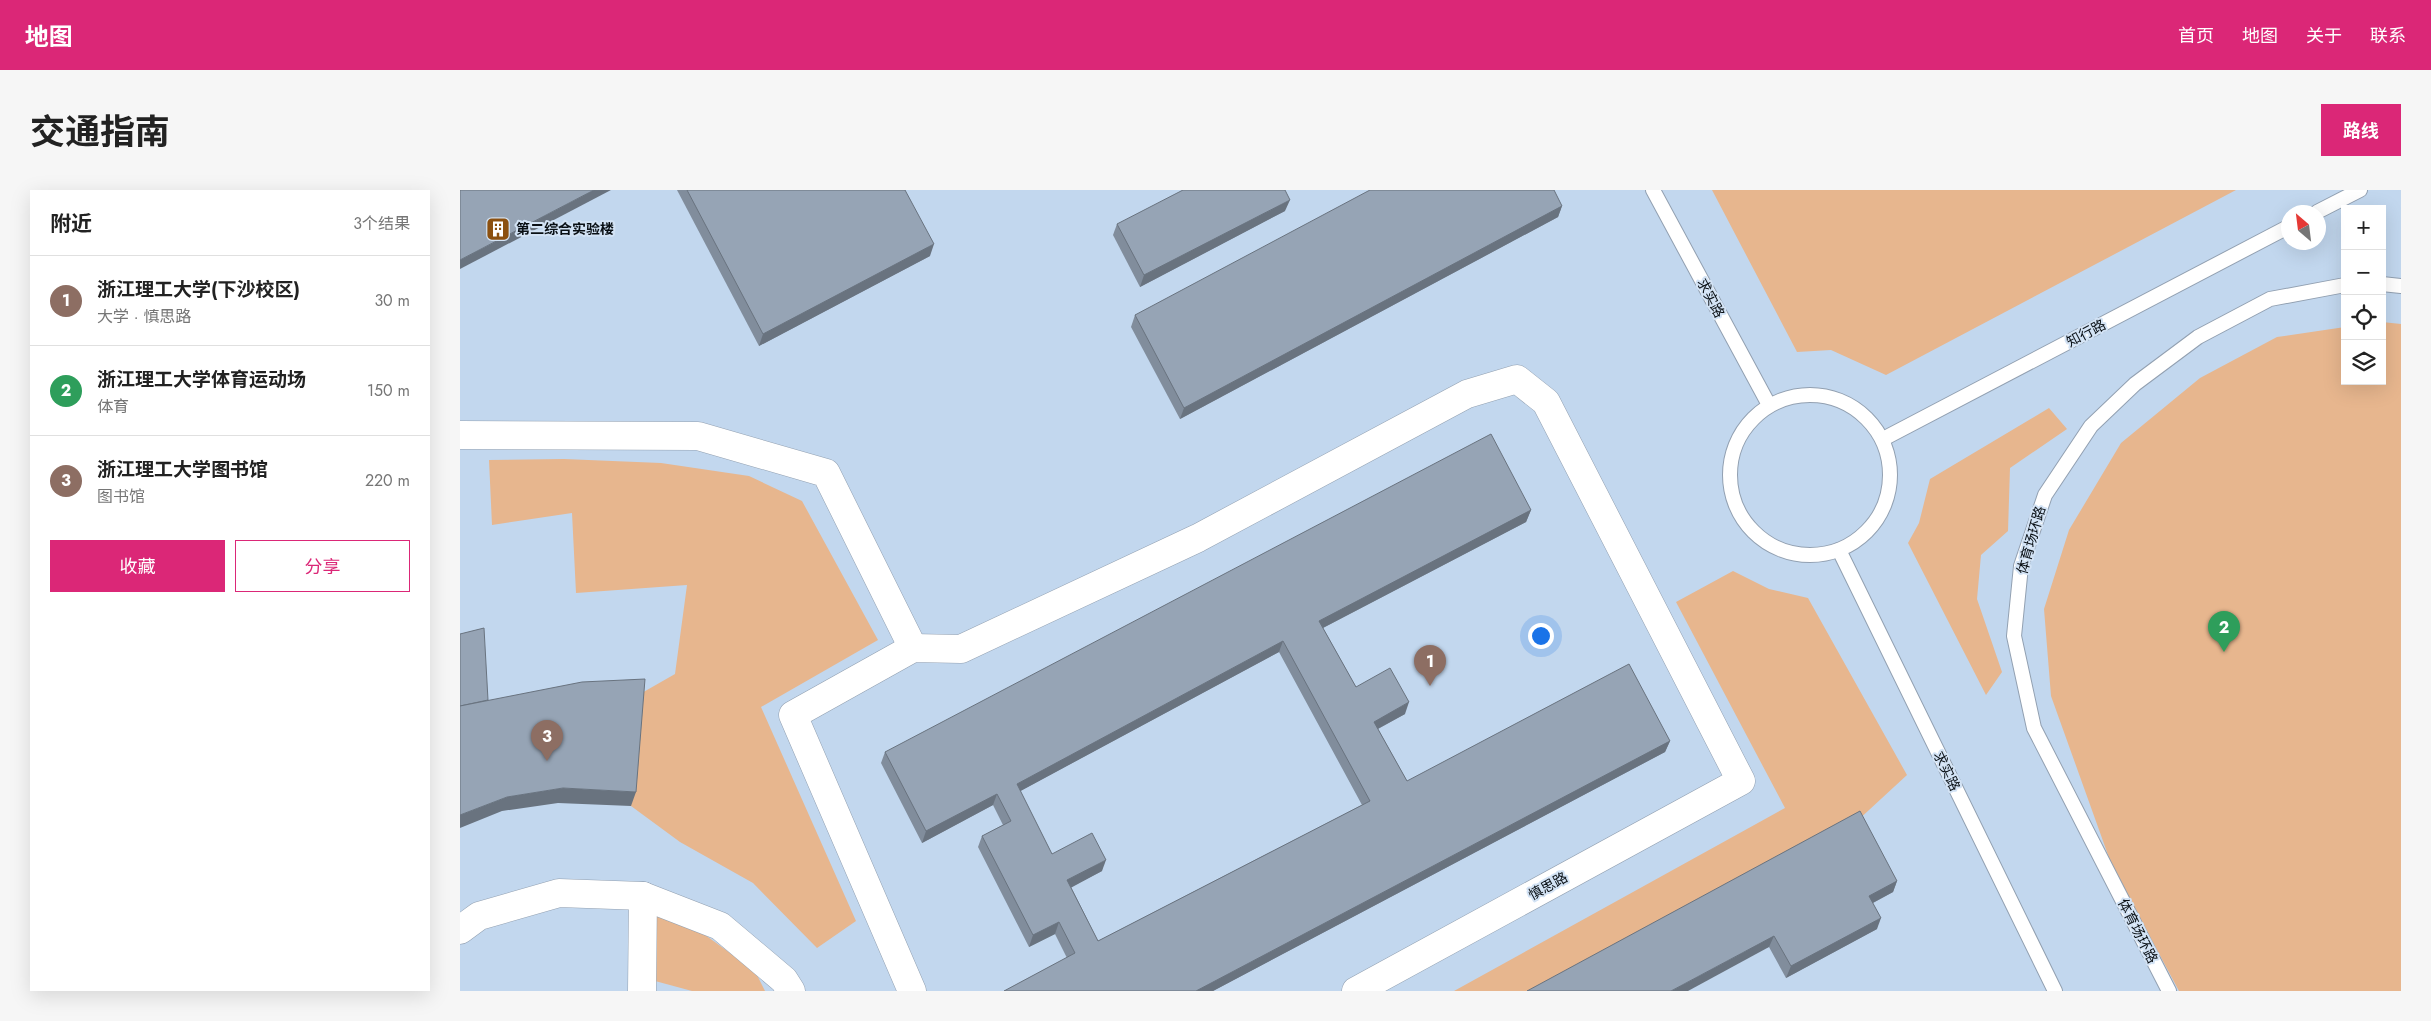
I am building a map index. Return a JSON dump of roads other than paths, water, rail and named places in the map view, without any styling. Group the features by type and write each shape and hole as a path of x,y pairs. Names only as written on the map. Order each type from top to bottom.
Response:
{"street":[{"name":"慎思路","path":"913,648 961,649 1198,538 1467,394 1517,379 1546,402 1740,781 1356,991"},
{"path":"460,435 698,436 826,473 913,648 793,715 901,986"},
{"path":"460,930 479,916 559,893 643,896 720,926 784,980 790,991"},
{"path":"642,991 643,896"}],"lane":[{"name":"求实路","path":"1653,190 1769,406"},
{"path":"2326,207 2360,190"},
{"name":"知行路","path":"1883,439 2281,231"},
{"path":"2386,284 2401,286"},
{"name":"体育场环路","path":"2169,991 2034,728 2014,636 2021,566 2045,495 2091,426 2135,384 2198,337 2270,299 2341,285"},
{"path":"1820,395 1846,402 1867,418 1883,439 1890,465 1889,492 1880,516 1862,536 1839,550 1813,556 1786,552 1763,540 1744,522 1732,498 1729,472 1735,446 1748,423 1769,406 1793,396 1820,395"},
{"name":"求实路","path":"1839,550 2055,991"}],"place":[{"name":"第二综合实验楼","path":"498,229"},
{"name":"浙江理工大学体育运动场","path":"2224,652"},
{"name":"浙江理工大学(下沙校区)","path":"1430,686"},
{"name":"浙江理工大学图书馆","path":"547,761"}]}
